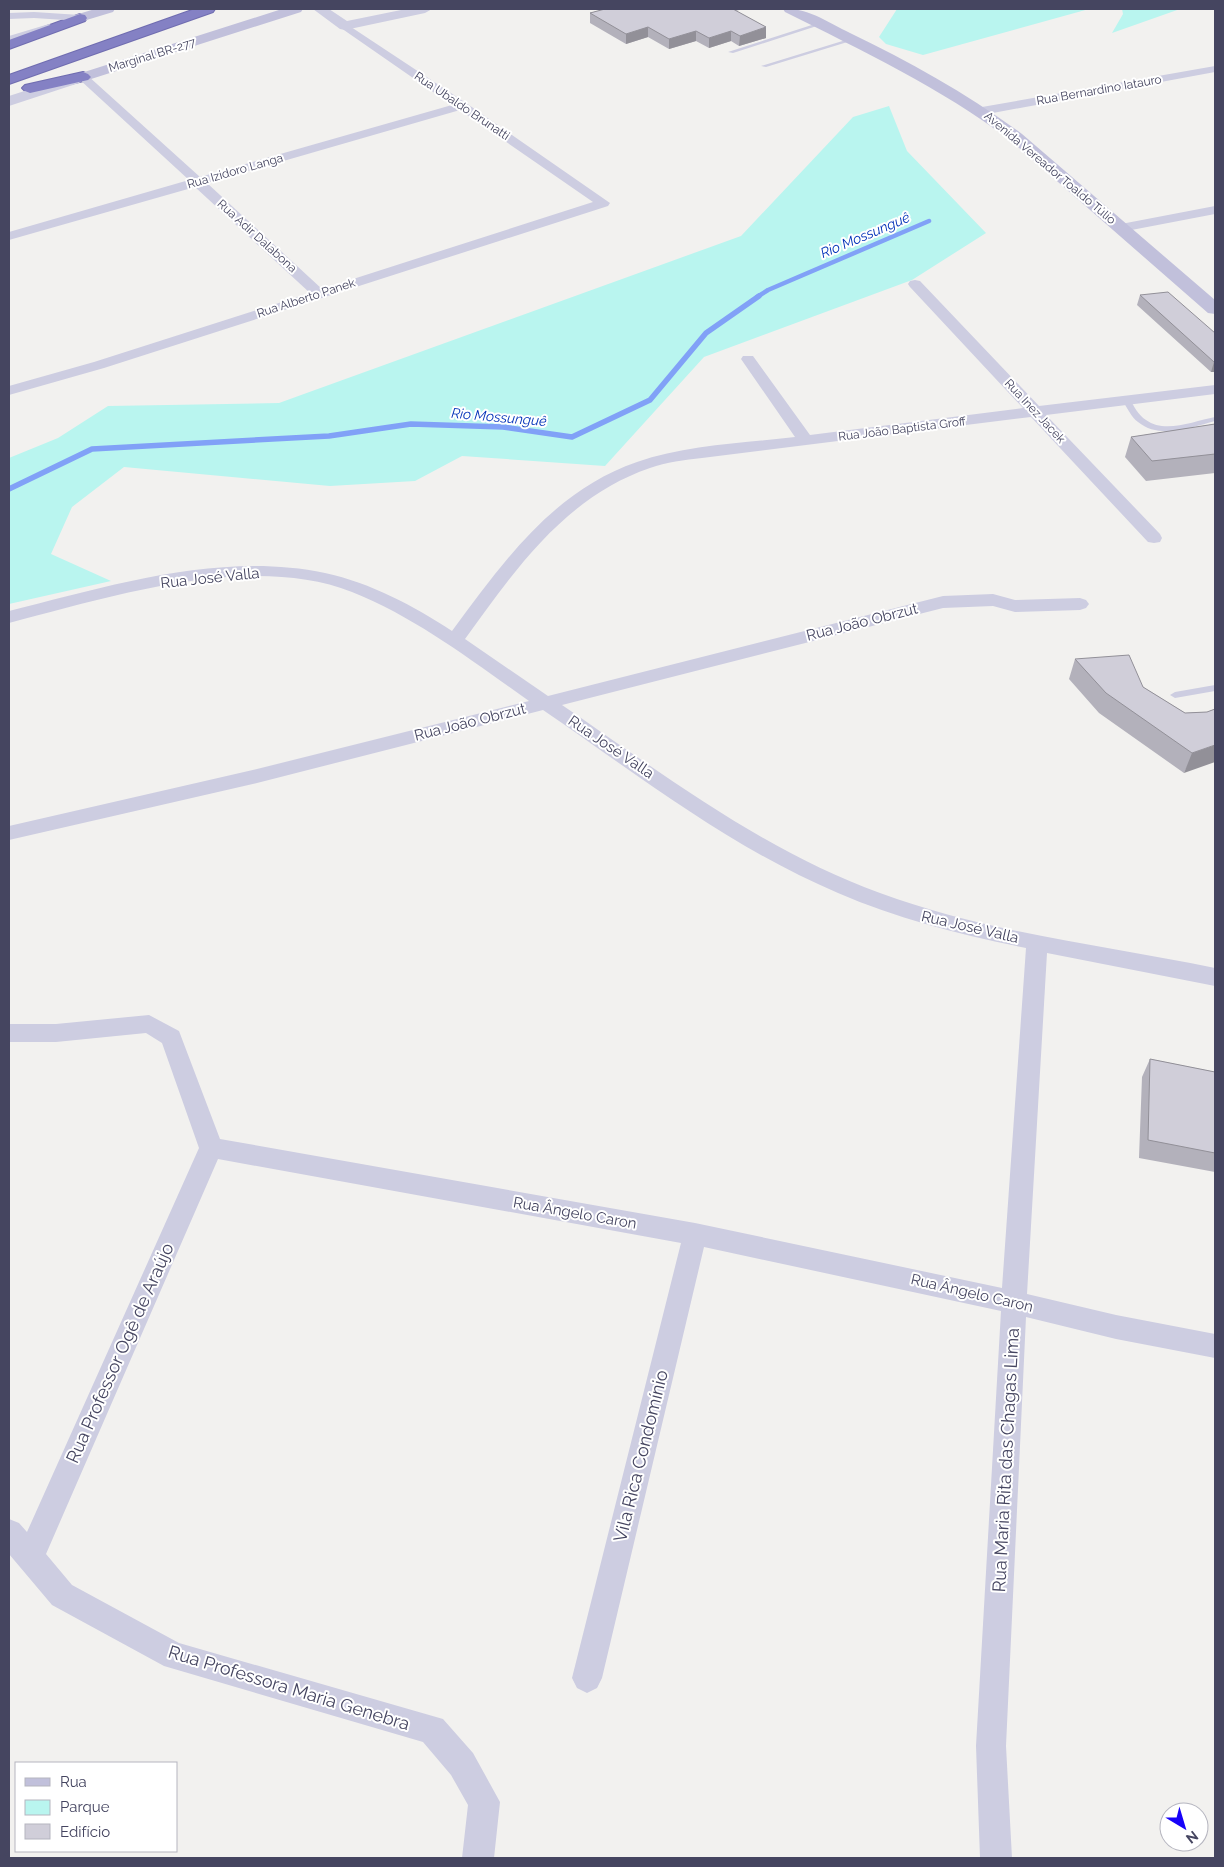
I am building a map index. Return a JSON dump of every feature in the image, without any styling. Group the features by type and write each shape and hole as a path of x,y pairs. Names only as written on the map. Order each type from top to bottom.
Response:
{"highway":[{"path":"92,35 170,9"},
{"path":"9,80 208,9"},
{"path":"9,45 82,14"},
{"path":"9,93 83,77"}],"main road":[{"path":"82,14 108,9"},
{"name":"Marginal BR-277","path":"83,77 296,9"},
{"name":"Avenida Vereador Toaldo Túlio","path":"790,9 946,89 982,111 1016,137 1215,309"}],"street":[{"name":"Rua Ubaldo Brunatti","path":"320,9 603,203"},
{"path":"345,26 425,9"},
{"path":"10,14 82,14"},
{"path":"9,39 82,14"},
{"name":"Rua Bernardino Iatauro","path":"982,111 1214,71"},
{"name":"Marginal BR-277","path":"9,101 83,77"},
{"name":"Rua Adir Dalabona","path":"83,77 320,294"},
{"name":"Rua Izidoro Langa","path":"9,236 462,106"},
{"name":"Rua Alberto Panek","path":"9,391 99,365 603,203"},
{"path":"1121,228 1215,210"},
{"name":"Rua Inez Jacek","path":"915,284 1154,538"},
{"path":"748,359 806,441"},
{"name":"Rua João Baptista Groff","path":"454,641 530,541 548,522 594,487 644,464 672,458 1215,388"},
{"name":"Rua José Valla","path":"9,616 174,580 220,574 259,572 325,578 357,588 398,606 454,641 725,824 814,874 857,894 904,912 952,924 1215,977"},
{"name":"Rua João Obrzut","path":"9,833 224,784 929,605 951,601 976,600 1002,601 1016,606 1080,604"},
{"name":"Rua Maria Rita das Chagas Lima","path":"996,1858 990,1746 1014,1303 1037,942"},
{"path":"9,1033 56,1033 149,1024 171,1037 210,1148"},
{"name":"Rua Ângelo Caron","path":"210,1148 696,1234 976,1293 1116,1327 1215,1346"},
{"name":"Rua Professor Ogê de Araújo","path":"30,1557 210,1148"},
{"name":"Vila Rica Condomínio","path":"586,1678 696,1234"},
{"name":"Rua Professora Maria Genebra","path":"9,1533 62,1595 174,1656 432,1730 462,1764 484,1802 478,1858"}],"lane":[{"path":"731,52 820,24"},
{"path":"764,66 851,40"},
{"path":"1126,400 1142,421 1153,427 1168,428 1215,419"},
{"path":"1175,695 1215,688"}],"green space":[{"path":"897,9 1089,9 923,55 886,44 879,37"},
{"path":"1122,9 1180,9 1112,33 1123,14"},
{"path":"889,106 907,151 986,233 912,280 704,357 605,466 462,456 415,481 330,486 124,467 72,507 51,554 111,581 9,604 9,458 58,438 108,406 279,403 741,236 853,117"}],"building":[{"path":"605,9 733,9 766,27 740,36 731,31 709,38 696,31 669,39 648,27 626,34 590,13"},
{"path":"1168,292 1215,333 1215,362 1140,295"},
{"path":"1215,424 1215,454 1152,461 1131,437"},
{"path":"1129,655 1143,687 1185,713 1207,712 1215,709 1215,745 1192,753 1106,693 1075,659"},
{"path":"1150,1059 1215,1072 1215,1153 1148,1140"}],"waterway":[{"name":"Rio Mossunguê","path":"757,297 768,290 929,221"},
{"name":"Rio Mossunguê","path":"9,489 92,449 329,436 411,424 503,427 572,437 650,400 706,333 759,296"}]}
